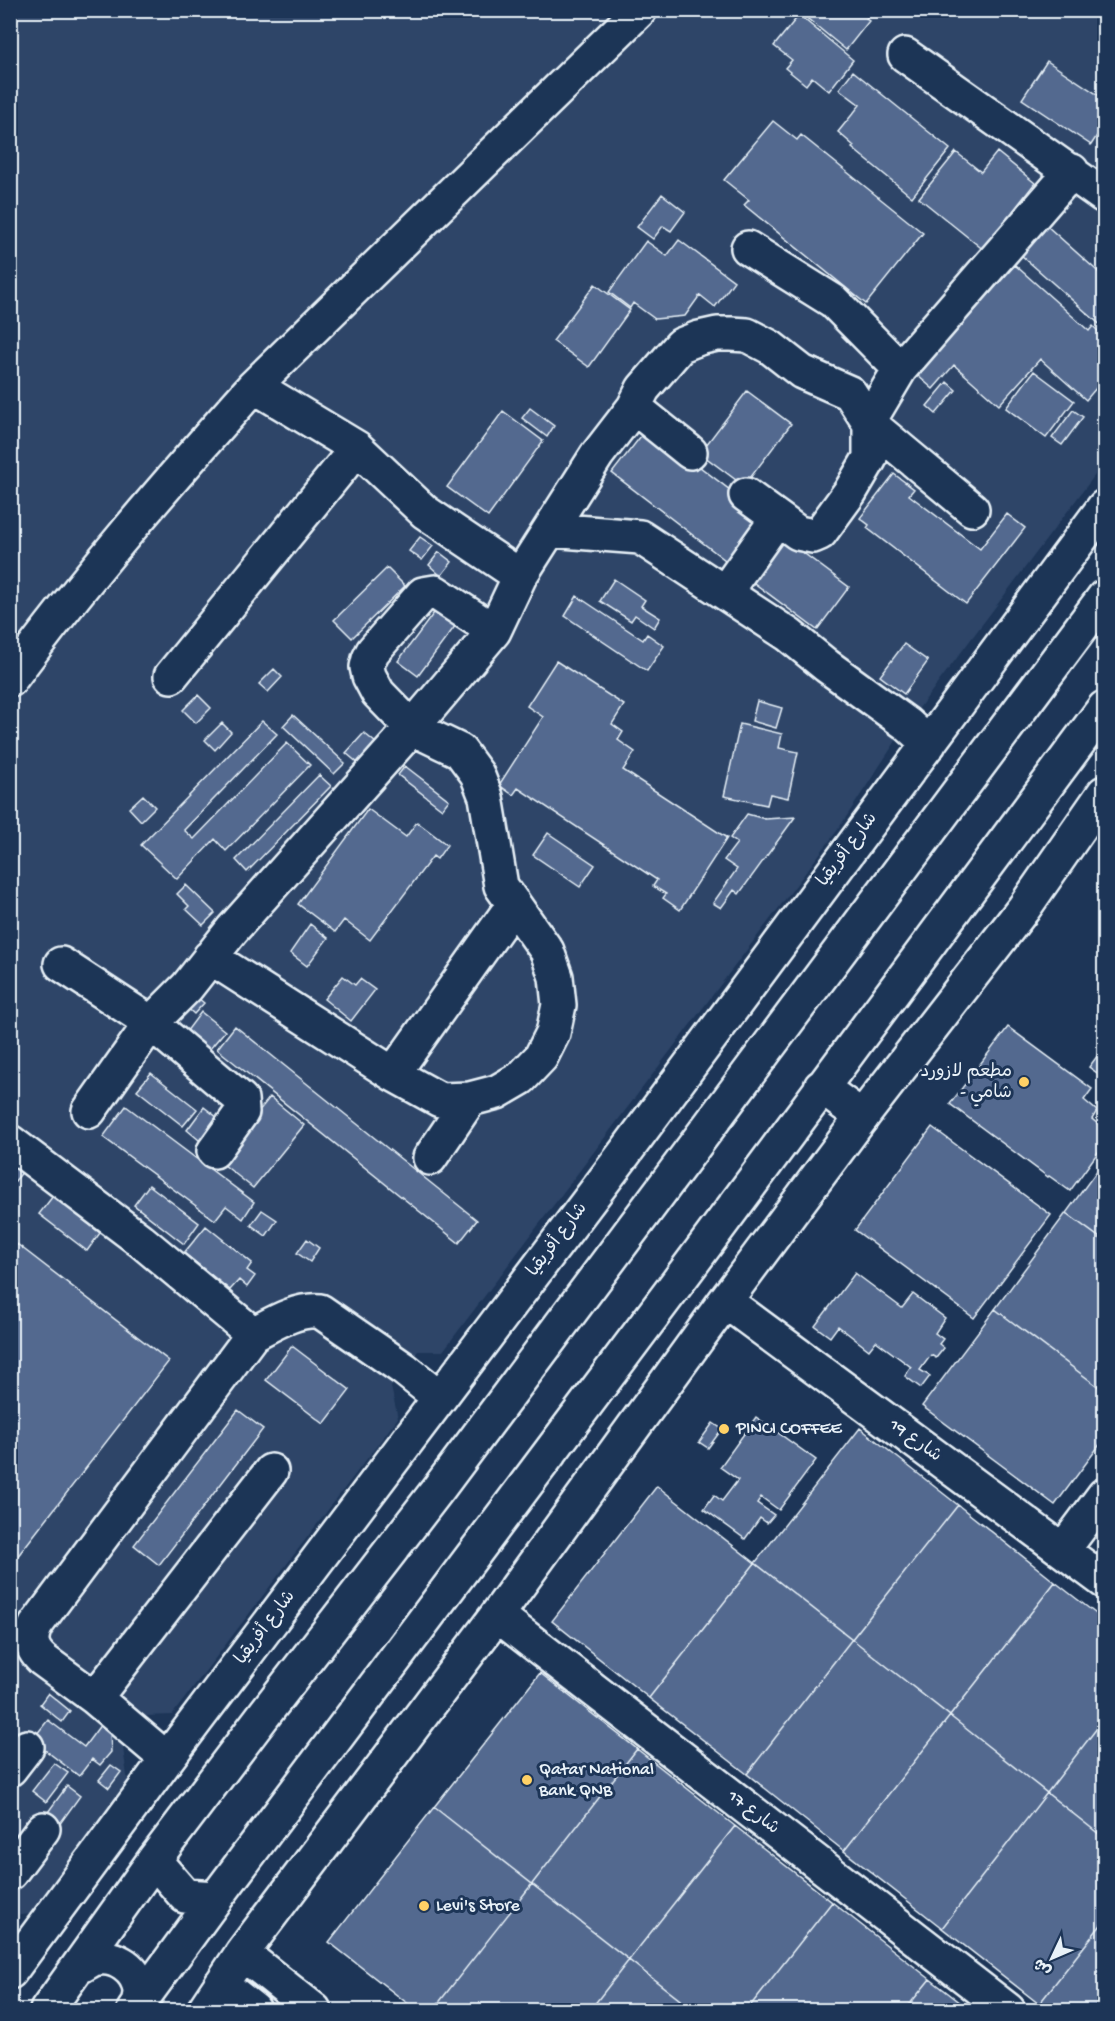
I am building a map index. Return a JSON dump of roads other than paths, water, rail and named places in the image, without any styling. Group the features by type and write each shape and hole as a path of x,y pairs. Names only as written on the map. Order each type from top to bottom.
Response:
{"main road":[{"path":"10,680 87,580 195,451 254,386 640,10"},
{"path":"905,55 1104,194"},
{"path":"746,495 777,519 806,537 813,537 820,533 850,492 870,458 870,424 874,411 900,369 1072,171"},
{"path":"748,248 833,301 900,369"},
{"path":"89,1111 151,1023 187,987 232,930 412,728 494,631 520,576 597,455 634,407 643,389 681,345 717,334 747,335 770,347 802,372 850,393 870,424 972,509"},
{"path":"254,386 357,448 425,512 520,576"},
{"path":"634,407 690,452"},
{"path":"171,676 357,448"},
{"name":"شارع أفريقيا","path":"17,1951 167,1759 439,1396 631,1145 1104,507"},
{"path":"725,591 777,519"},
{"path":"550,530 640,537 789,635 827,666 907,724 929,744"},
{"path":"210,957 393,1074 440,1100 470,1099 497,1092 521,1078 541,1057 553,1033 559,1005 556,977 547,951 501,886 486,797 477,774 460,751 412,728 378,693 369,676 369,659 374,651 423,594 435,592 494,631"},
{"path":"47,2010 81,1966 154,1860 446,1478 1104,597"},
{"path":"136,2009 216,1898 1104,708"},
{"path":"254,2010 212,1997 242,1953 497,1615 862,1117 1024,908 1104,793"},
{"path":"393,1074 514,904"},
{"path":"61,964 151,1023 241,1099 242,1112 214,1151"},
{"path":"821,1087 862,1117"},
{"path":"430,1158 470,1099"},
{"path":"10,1142 140,1240 253,1334"},
{"name":"شارع 19","path":"725,1301 1104,1581"},
{"path":"167,1759 95,1698 36,1653 32,1644 32,1634 43,1615 253,1334 286,1317 310,1310 320,1311 439,1396"},
{"path":"95,1698 271,1471"},
{"path":"1063,1550 1104,1495"},
{"name":"شارع 17","path":"497,1615 1008,2010"},
{"path":"10,1873 43,1829"},
{"path":"154,1860 185,1896 216,1898"},
{"path":"242,1953 314,2010"},
{"path":"81,1966 95,1959 111,1958 125,1964 135,1976 140,1992 136,2009"}],"place":[{"name":"مطعم لازورد - شامي","path":"1024,1082"},
{"name":"PINCI COFFEE","path":"724,1429"},
{"name":"Qatar National Bank QNB","path":"527,1780"},
{"name":"Levi's Store","path":"424,1906"}]}
